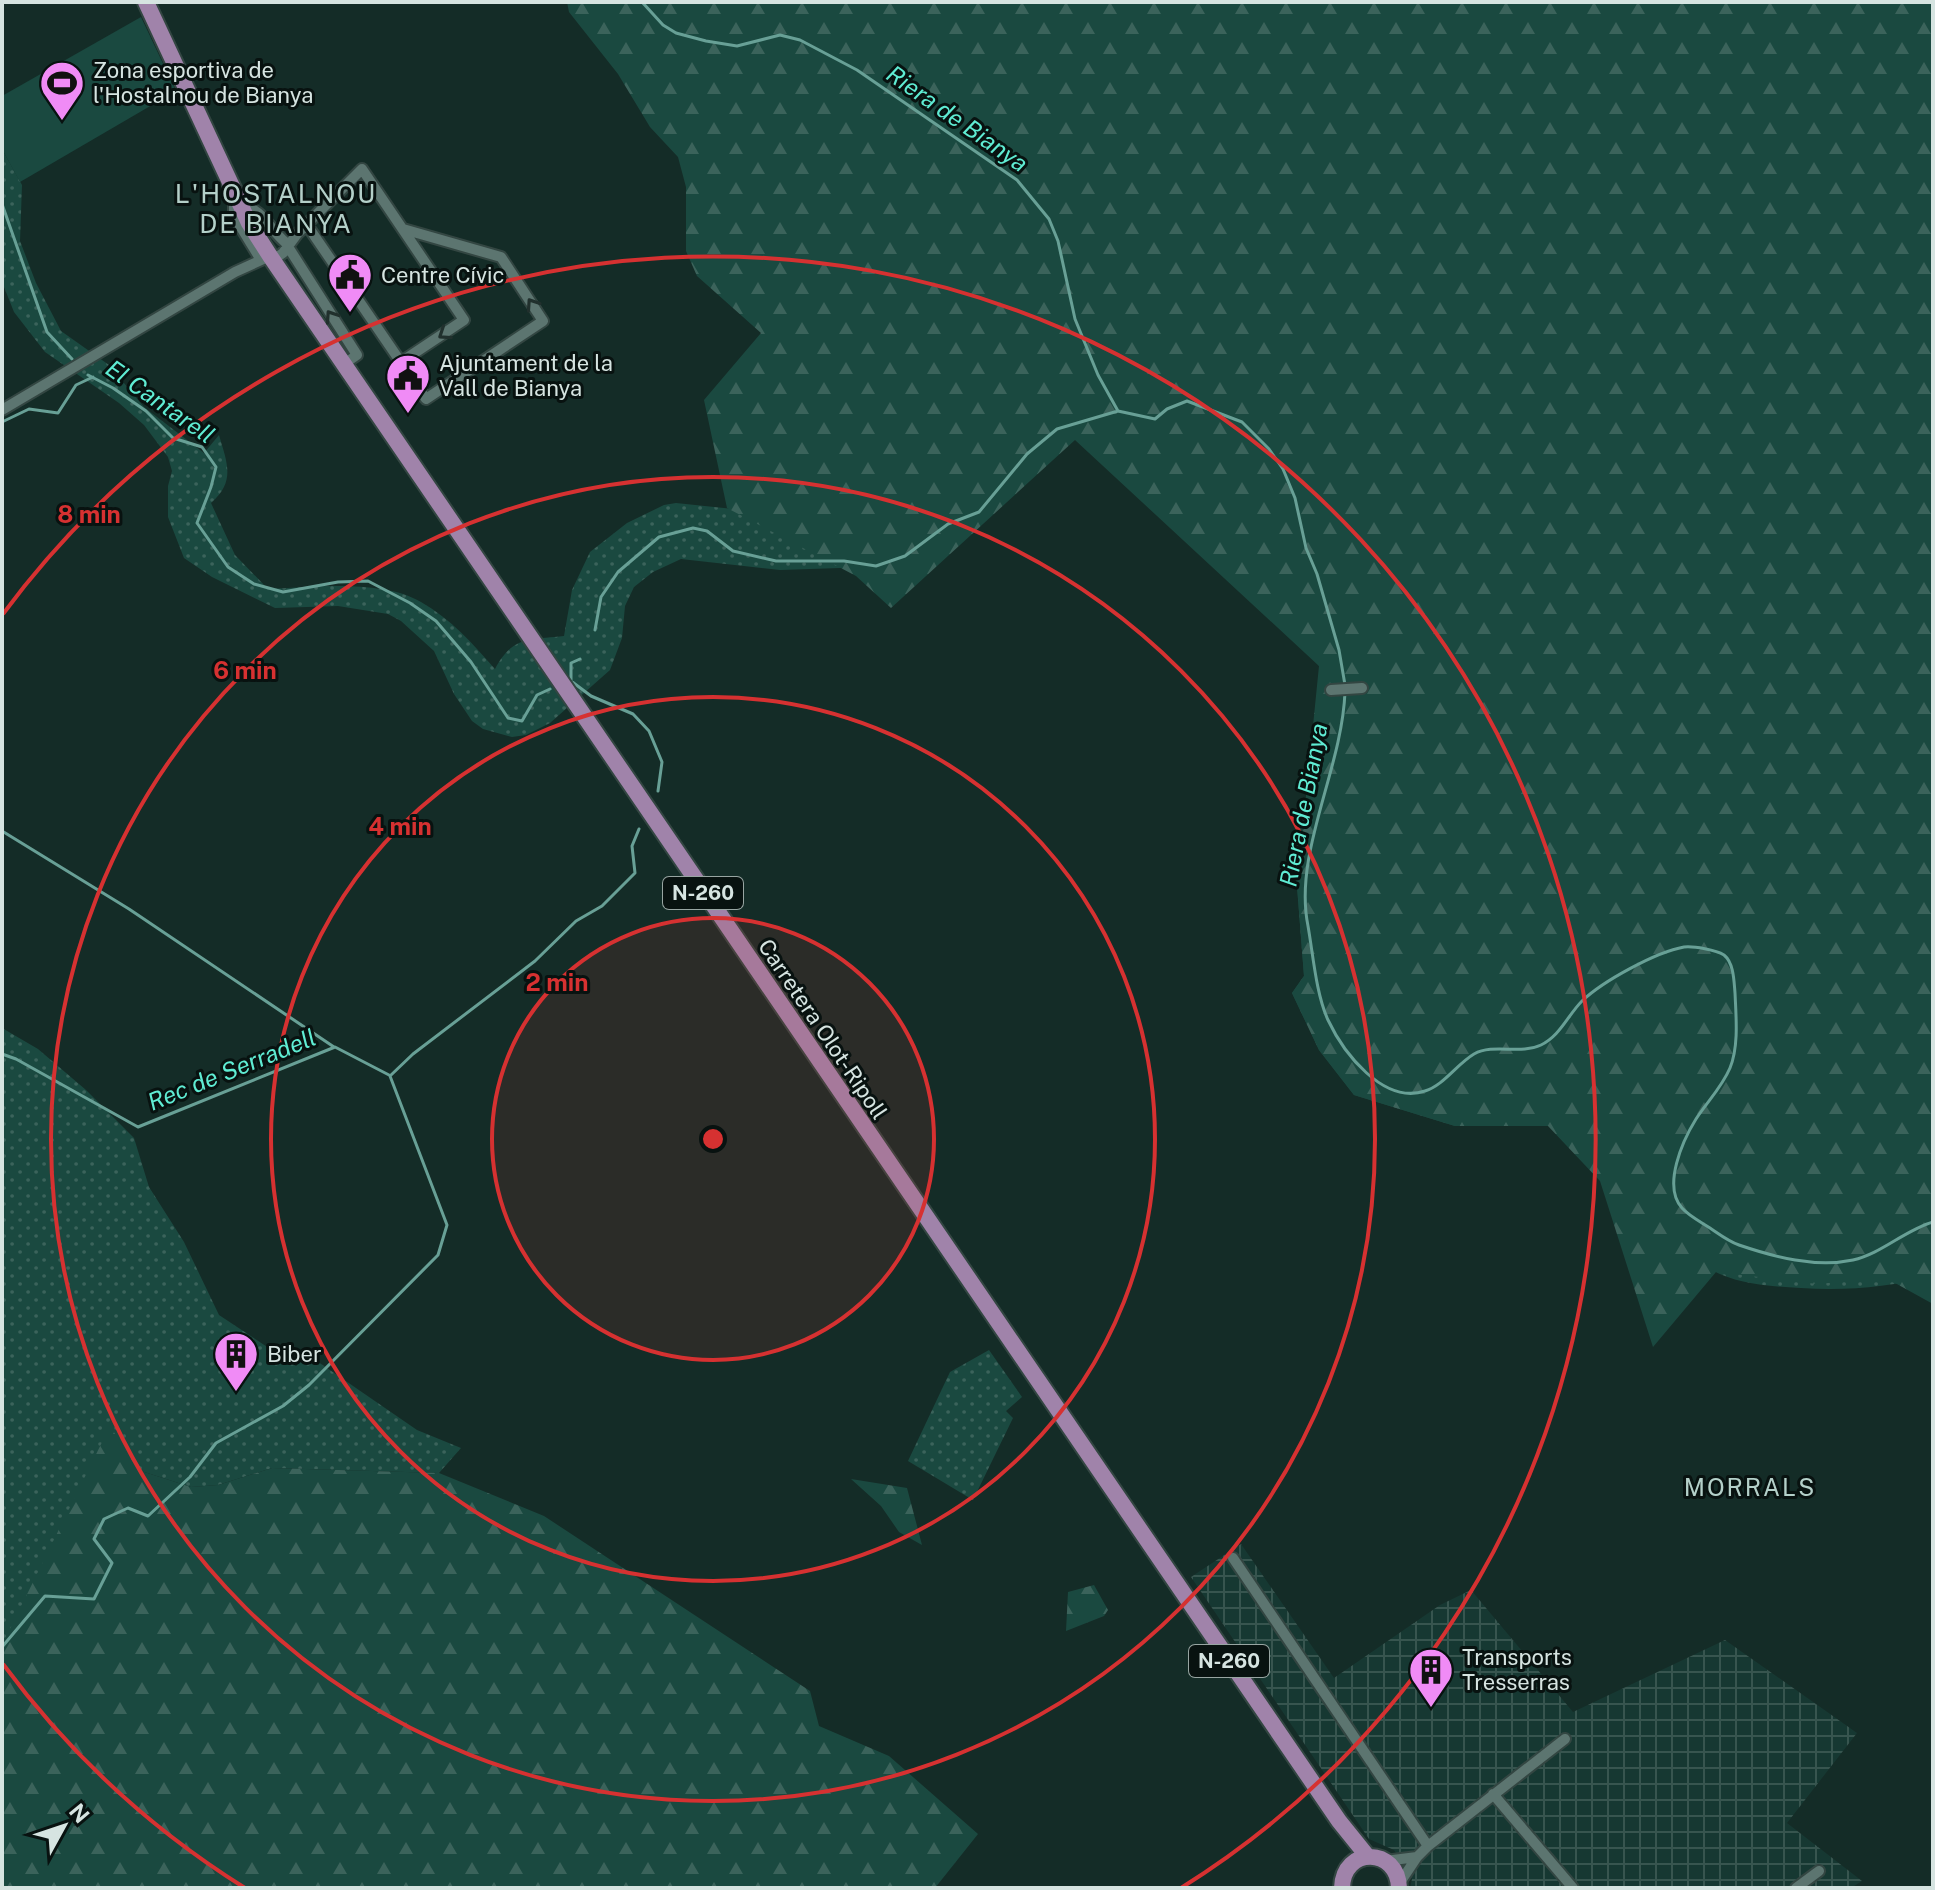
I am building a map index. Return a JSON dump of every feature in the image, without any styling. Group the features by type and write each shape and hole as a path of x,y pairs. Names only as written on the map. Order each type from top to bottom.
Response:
{"main road":[{"name":"Carretera Olot-Ripoll","path":"146,2 233,189 269,252 570,698 1339,1821 1377,1859"},
{"name":"Carretera Olot-Ripoll","path":"1339,1821 1349,1850 1349,1866"},
{"path":"1349,1866 1377,1859"},
{"name":"N-260","path":"1377,1859 1395,1871 1399,1886"},
{"name":"N-260","path":"1342,1888 1349,1866"}],"street":[{"path":"3,407 297,234 362,169 464,320 401,362"},
{"path":"233,189 234,216 269,252"},
{"path":"307,225 426,399 543,321 501,257 403,229"},
{"path":"269,252 287,248 297,234"},
{"path":"269,252 287,248"},
{"path":"287,248 357,355 344,364"},
{"path":"1331,690 1362,688"},
{"path":"1233,1558 1428,1846"},
{"path":"1399,1886 1417,1857 1428,1846 1565,1739"},
{"path":"1493,1794 1573,1888"},
{"path":"1377,1859 1417,1857"},
{"path":"1796,1888 1819,1871"}],"shaded area":[{"path":"1241,1544 1334,1678 1440,1605 1471,1590 1573,1712 1725,1640 1857,1733 1787,1823 1862,1881 1851,1888 1410,1888 1412,1879 1394,1850 1369,1839 1191,1577"}],"green space":[{"path":"567,2 1933,2 1933,1304 1886,1278 1817,1284 1716,1272 1653,1347 1600,1181 1548,1126 1455,1126 1354,1095 1319,1050 1292,993 1304,976 1297,886 1319,666 1075,440 891,608 856,576 727,508 704,400 761,333 697,276 686,251 686,187 678,157 650,127 618,74 569,12"},
{"name":"Zona esportiva de l'Hostalnou de Bianya","path":"141,17 176,91 20,182 2,149 2,96"},
{"path":"2,149 22,185 20,241 36,283 61,331 109,365 144,407 204,453 219,435 227,463 227,479 211,503 235,555 268,589 367,587 405,595 421,602 452,624 495,669 509,650 524,641 564,636 572,590 590,552 627,523 664,505 676,503 781,514 884,512 907,504 926,490 983,435 1024,387 1064,363 1111,356 1121,358 1176,387 1256,415 1296,445 1328,505 1333,549 1373,658 1377,721 1348,870 1343,951 1348,1011 1372,1059 1416,1069 1461,1066 1534,1022 1600,970 1643,944 1667,939 1694,941 1724,951 1747,972 1753,992 1754,1013 1739,1087 1704,1146 1698,1163 1714,1199 1730,1215 1749,1225 1800,1235 1859,1233 1913,1224 1933,1217 1933,1276 1851,1288 1778,1287 1721,1274 1705,1266 1676,1239 1649,1192 1642,1163 1652,1122 1680,1082 1692,1053 1698,1000 1686,994 1672,993 1657,998 1561,1071 1486,1113 1455,1126 1354,1095 1319,1050 1292,993 1304,976 1293,865 1322,713 1319,666 1280,564 1274,519 1254,482 1227,462 1157,439 1106,412 1083,415 1060,429 1023,474 961,533 936,551 899,566 780,570 681,559 653,572 634,587 625,606 622,638 610,670 550,723 526,735 512,737 483,729 472,721 454,694 434,651 401,621 388,614 338,606 275,608 212,577 184,558 168,517 168,486 172,471 168,457 144,425 119,403 45,352 14,312 2,282"},
{"path":"2,1028 38,1049 86,1090 134,1138 149,1187 184,1242 219,1315 296,1366 308,1355 417,1430 461,1448 439,1473 272,1468 218,1485 191,1487 138,1470 5,1640 2,1635"},
{"path":"989,1350 1022,1397 1006,1411 1013,1418 973,1500 908,1461 950,1372"},
{"path":"110,1426 138,1470 191,1487 218,1485 272,1468 439,1473 544,1516 810,1691 819,1726 889,1756 978,1834 935,1888 2,1888 2,1635 5,1639"},
{"path":"851,1479 907,1488 922,1545 899,1532 881,1506"},
{"path":"1094,1585 1108,1610 1104,1616 1066,1631 1068,1592"}],"waterway":[{"name":"Riera de Bianya","path":"642,2 663,25 676,33 706,41 737,46 780,35 800,40 857,70 1017,180 1049,219 1058,241 1075,319 1098,375 1118,411 1155,419 1167,409 1187,401 1242,422 1269,449 1283,469 1295,498 1306,548 1317,574 1339,650 1345,685"},
{"name":"El Cantarell","path":"2,204 47,332 72,359"},
{"name":"El Cantarell","path":"88,375 146,411 173,438 202,447 216,467 197,523 228,567 254,584 283,592 338,582 368,581 410,603 436,621 471,662 508,718 522,721 537,695 550,689"},
{"path":"2,422 29,409 58,413 76,385 93,377"},
{"name":"Rec de Serradell","path":"595,630 601,597 618,572 659,537 693,528 707,531 733,551 776,561 844,561 876,566 905,556 948,524 979,512 1027,454 1057,429 1118,411"},
{"name":"Rec de Serradell","path":"580,659 571,663 571,681 591,696 633,714 649,731 662,762 658,791"},
{"name":"Riera de Bianya","path":"1345,692 1336,751 1312,840 1305,898 1315,974 1324,1010 1344,1047 1366,1073 1394,1090 1409,1093 1425,1091 1474,1054 1490,1049 1533,1048 1548,1041 1591,993 1645,961 1684,947 1710,950 1724,955 1732,968 1736,1041 1727,1075 1696,1119 1677,1163 1674,1188 1682,1208 1735,1243 1781,1257 1824,1263 1863,1257 1933,1222"},
{"path":"2,1647 45,1596 94,1599 112,1563 94,1539 104,1519 128,1508 148,1516 190,1477 216,1443 283,1406 309,1385 438,1255 447,1225 390,1076 413,1054 535,961 576,921 602,906 635,873 632,846 639,829"},
{"path":"2,831 129,909 334,1047"},
{"name":"Rec de Serradell","path":"2,1054 138,1127 335,1047 389,1075"}],"place":[{"name":"Zona esportiva de l'Hostalnou de Bianya","path":"62,122"},
{"name":"Centre Cívic","path":"350,314"},
{"name":"Ajuntament de la Vall de Bianya","path":"408,415"},
{"name":"Biber","path":"236,1393"},
{"name":"Transports Tresserras","path":"1431,1709"}],"district":[{"name":"L'HOSTALNOU DE BIANYA","path":"276,209"},
{"name":"MORRALS","path":"1750,1488"}]}
